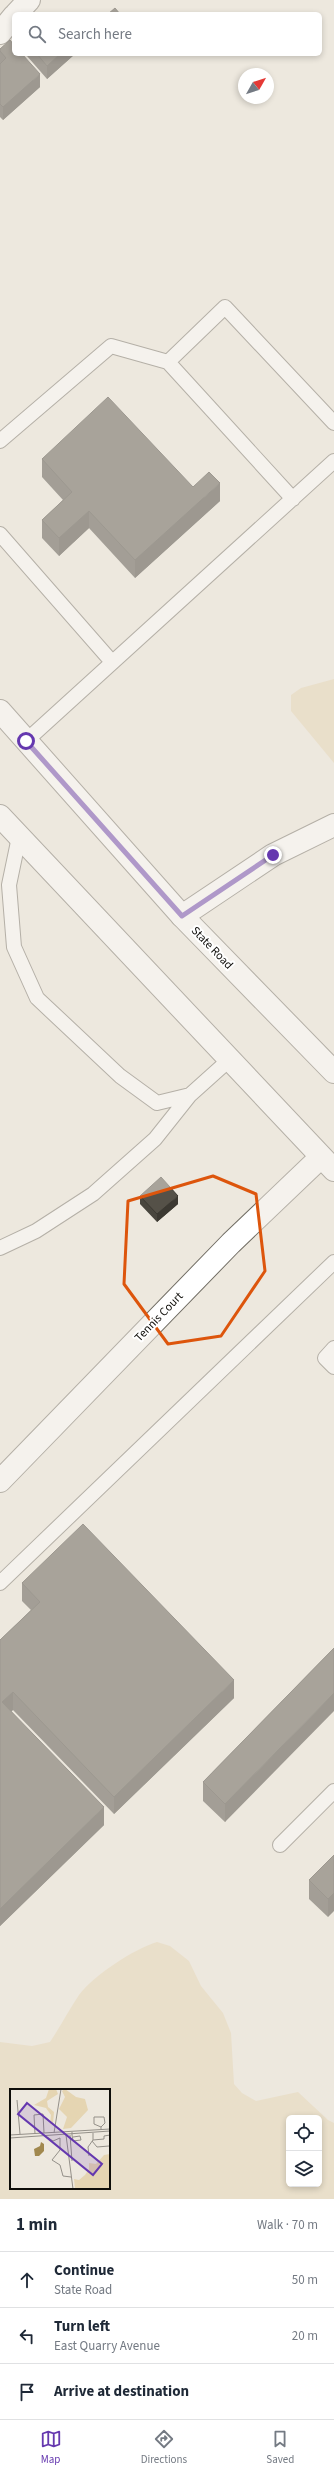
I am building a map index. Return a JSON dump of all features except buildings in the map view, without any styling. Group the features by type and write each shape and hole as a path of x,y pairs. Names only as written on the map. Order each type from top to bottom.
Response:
{"main road":[{"path":"18,12 29,0"},
{"path":"0,33 12,18"},
{"name":"State Road","path":"0,711 182,916 334,1072"},
{"path":"0,816 327,1164"},
{"path":"182,916 273,855 334,825"},
{"name":"Tennis Court","path":"0,1481 231,1243 327,1164"}],"lane":[{"path":"168,362 225,307 334,423"},
{"path":"0,441 111,346 168,362 292,499"},
{"path":"26,741 334,461"},
{"path":"0,534 112,662"},
{"path":"19,837 9,885 14,947 38,998 120,1076 157,1103 190,1095"},
{"path":"0,1248 36,1231 93,1194 155,1139 190,1095 229,1060"},
{"path":"0,1583 334,1262"},
{"path":"334,1348 325,1358 334,1367"},
{"path":"280,1845 334,1791"}],"highlighted area":[{"path":"213,1176 256,1194 265,1271 221,1336 168,1344 124,1284 128,1201"}],"shaded area":[{"path":"334,679 334,763 291,711 291,695 301,688"},
{"path":"157,1942 170,1946 189,1961 201,1986 223,2013 231,2033 234,2084 242,2093 256,2101 298,2092 328,2120 334,2123 334,2199 0,2199 0,2042 32,2046 50,2042 79,1995 86,1987 104,1971 137,1950"}],"route":[{"path":"26,741 182,916 273,855"}]}
